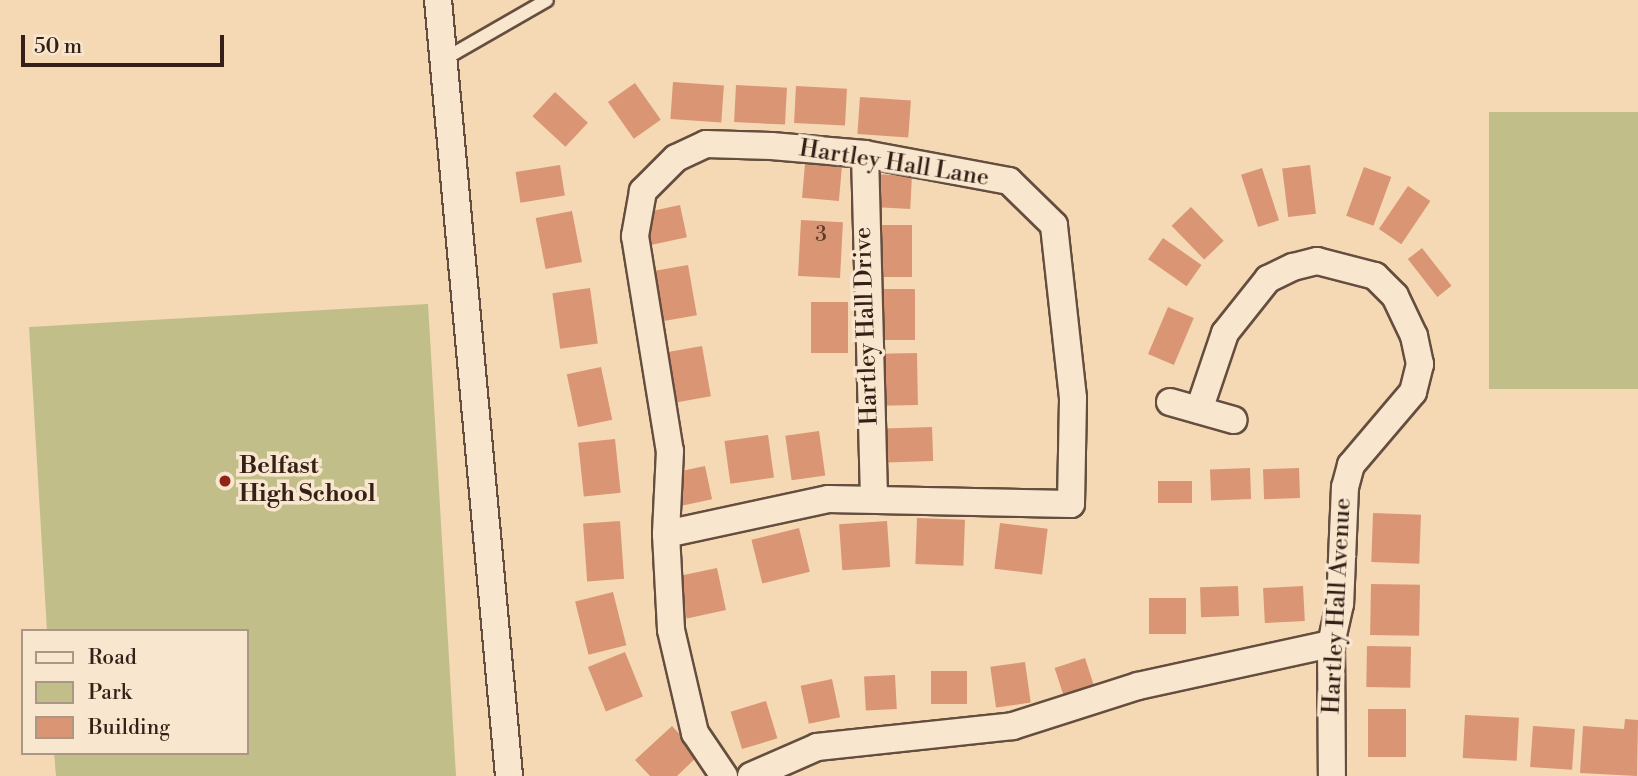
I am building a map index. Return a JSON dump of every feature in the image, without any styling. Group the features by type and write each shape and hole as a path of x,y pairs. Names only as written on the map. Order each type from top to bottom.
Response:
{"street":[{"path":"438,0 439,62 509,776"},
{"name":"Hartley Hall Lane","path":"666,534 828,499 1071,504 1073,398 1055,225 1009,181 865,154 706,144 676,158 643,191 635,236 670,451 666,534 671,630 695,733 724,776"},
{"name":"Hartley Hall Drive","path":"865,154 874,498"},
{"name":"Hartley Hall Avenue","path":"1199,410 1225,333 1268,279 1317,261 1375,276 1395,296 1420,364 1413,392 1351,465 1340,515 1340,604 1331,644 1332,776"},
{"path":"1170,401 1233,420"},
{"path":"751,776 817,747 1013,726 1138,686 1331,644"}],"lane":[{"path":"439,62 547,0"}],"green space":[{"path":"1489,112 1638,112 1638,389 1489,389"},
{"name":"Belfast High School","path":"428,304 456,776 56,776 54,755 248,755 248,629 47,629 29,327"}],"building":[{"path":"673,82 724,86 721,122 670,119"},
{"path":"635,83 661,120 634,139 608,102"},
{"path":"736,85 787,88 785,125 734,122"},
{"path":"796,86 847,89 845,126 794,123"},
{"path":"555,92 588,123 565,147 532,116"},
{"path":"860,97 911,101 908,137 857,134"},
{"path":"805,164 842,167 839,201 802,198"},
{"path":"560,165 565,196 520,203 516,172"},
{"path":"1310,165 1316,214 1288,217 1282,168"},
{"path":"1364,167 1391,177 1373,226 1346,216"},
{"path":"1262,168 1279,220 1258,227 1241,175"},
{"path":"875,174 912,176 910,209 873,207"},
{"path":"1408,186 1430,201 1401,244 1379,229"},
{"path":"680,205 687,237 650,245 643,213"},
{"path":"1191,207 1224,241 1204,260 1172,226"},
{"path":"572,211 582,262 546,269 536,218"},
{"path":"801,220 843,222 840,278 798,276"},
{"path":"874,225 912,225 912,277 874,277"},
{"path":"1163,238 1202,265 1187,286 1148,259"},
{"path":"1422,248 1452,286 1437,297 1408,259"},
{"path":"688,265 697,315 659,322 651,272"},
{"path":"590,288 598,343 560,349 552,293"},
{"path":"878,289 915,289 915,340 878,340"},
{"path":"811,302 848,302 848,353 811,353"},
{"path":"1168,307 1194,318 1174,365 1148,354"},
{"path":"702,346 711,396 674,403 666,352"},
{"path":"917,353 918,405 881,406 880,354"},
{"path":"601,367 612,420 578,427 567,374"},
{"path":"932,427 933,461 887,463 886,429"},
{"path":"819,431 825,476 792,480 785,436"},
{"path":"768,435 774,478 730,484 724,441"},
{"path":"615,439 621,493 584,497 578,443"},
{"path":"705,466 712,499 683,505 676,472"},
{"path":"1250,468 1251,499 1211,500 1210,469"},
{"path":"1299,468 1300,498 1264,499 1263,469"},
{"path":"1158,481 1192,481 1192,503 1158,503"},
{"path":"1373,513 1421,515 1419,564 1371,562"},
{"path":"917,518 965,520 963,566 915,564"},
{"path":"620,521 624,579 587,581 583,524"},
{"path":"887,521 890,567 842,570 839,524"},
{"path":"1000,523 1048,529 1042,575 994,569"},
{"path":"799,528 810,572 762,584 751,540"},
{"path":"717,568 726,610 687,618 678,576"},
{"path":"1371,584 1420,585 1419,636 1370,635"},
{"path":"1238,586 1239,616 1201,617 1200,587"},
{"path":"1303,586 1305,621 1265,623 1263,588"},
{"path":"613,592 626,645 588,655 575,601"},
{"path":"1149,598 1186,598 1186,634 1149,634"},
{"path":"1367,646 1411,647 1410,688 1366,687"},
{"path":"625,652 643,697 606,711 588,667"},
{"path":"1085,658 1095,688 1064,698 1055,668"},
{"path":"1025,662 1031,703 996,707 990,667"},
{"path":"931,671 967,671 967,704 931,704"},
{"path":"895,675 897,709 866,711 864,677"},
{"path":"832,679 840,717 809,724 801,686"},
{"path":"766,701 777,738 742,749 731,712"},
{"path":"1368,709 1406,709 1406,757 1368,757"},
{"path":"1465,715 1519,718 1517,761 1463,758"},
{"path":"1625,719 1638,720 1637,776 1580,773 1583,726 1624,729"},
{"path":"672,726 699,755 677,776 650,776 635,760"},
{"path":"1533,726 1575,729 1572,770 1530,767"}],"place":[{"name":"Belfast High School","path":"225,481"}]}
